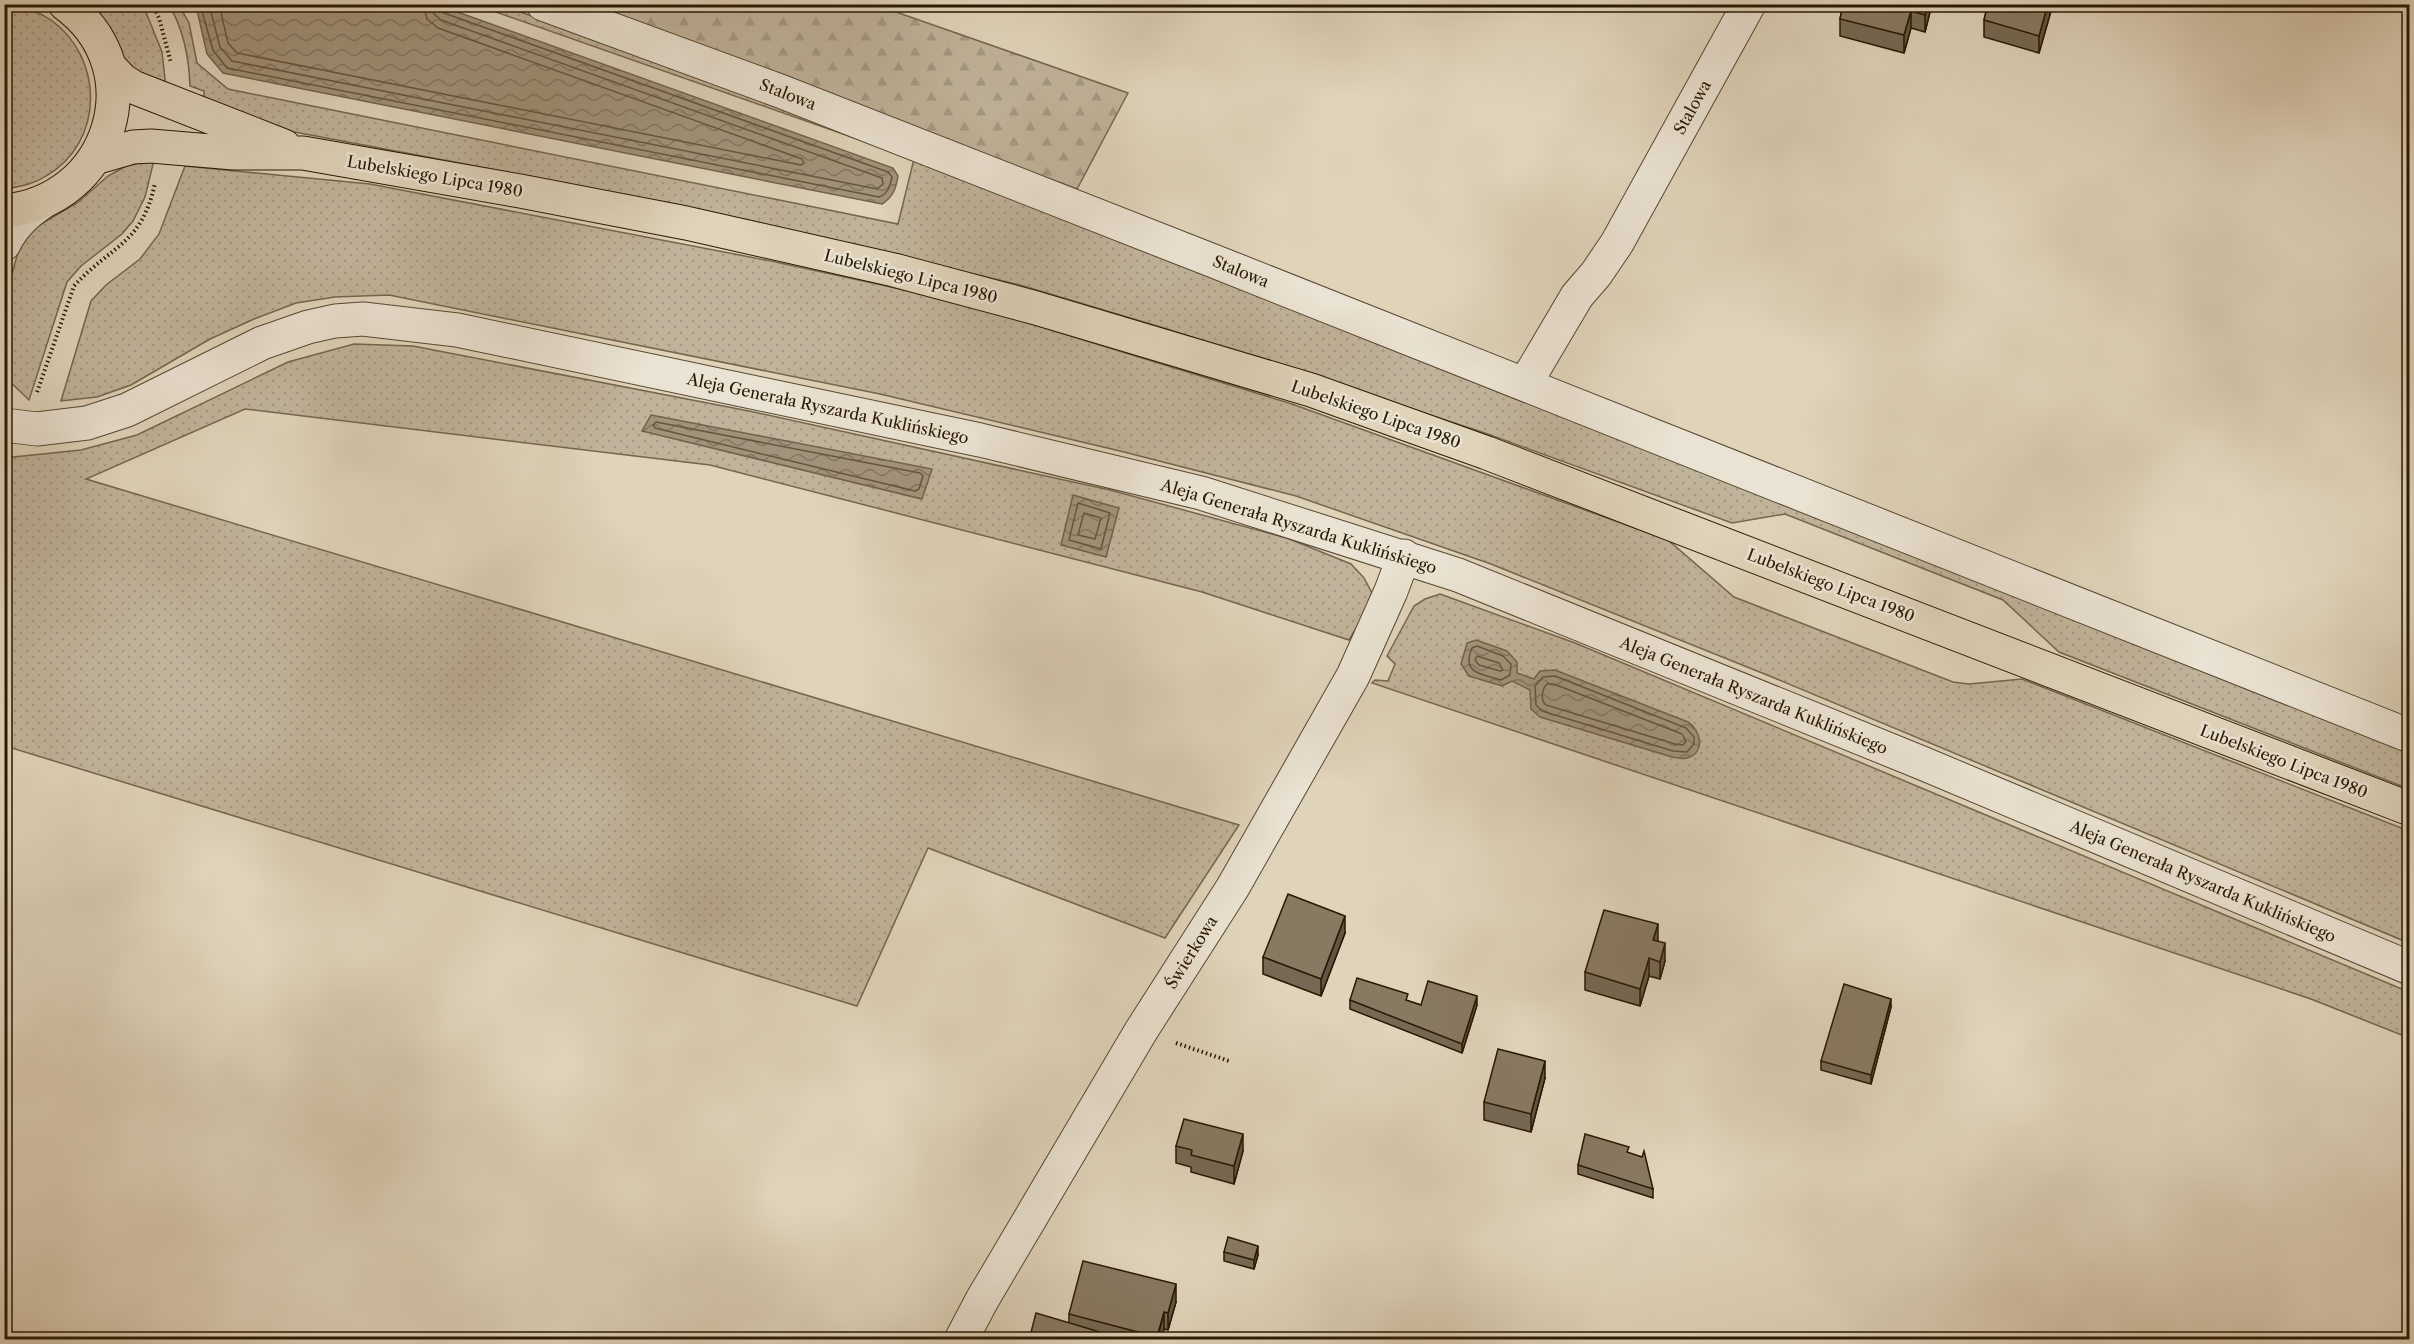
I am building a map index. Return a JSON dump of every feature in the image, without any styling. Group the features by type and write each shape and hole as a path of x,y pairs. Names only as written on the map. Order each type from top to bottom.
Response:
{"main road":[{"path":"4,211 43,202 56,196 78,180 95,158 106,136 112,113 113,97 109,66 94,33 65,4"},
{"name":"Lubelskiego Lipca 1980","path":"109,66 122,80 133,87 303,153"},
{"name":"Lubelskiego Lipca 1980","path":"95,158 133,147 234,153 303,153 686,223 818,252 1036,308 1311,390 1498,457 2409,809"}],"street":[{"name":"Stalowa","path":"543,4 780,91 1525,384 1577,296 1596,274 1617,243 1749,4"},
{"path":"4,244 20,220 43,202"},
{"name":"Aleja Generała Ryszarda Kuklińskiego","path":"15,427 37,429 87,423 127,410 262,343 308,327 335,321 363,319 457,330 980,440 1201,493 1458,575 1922,763 2409,968"},
{"path":"1525,384 2409,736"},
{"name":"Świerkowa","path":"961,1340 982,1300 1141,1031 1233,887 1353,676 1404,556"}],"path":[{"path":"152,4 164,35 173,70 172,103"},
{"path":"15,427 74,286 86,273 129,239 146,216 162,148"},
{"path":"1141,1031 1229,1061"}],"green space":[{"path":"4,5 41,14 68,36 81,56 88,77 90,100 87,122 79,143 65,161 37,181 4,189"},
{"path":"90,5 143,5 162,52 166,88 130,67 121,53 113,32"},
{"path":"169,5 179,5 189,23 197,63 228,89 898,224 914,159 476,5 501,5 920,155 2409,752 2409,789 2059,652 2003,600 1785,514 1732,523 1482,432 1167,329 1020,285 753,221 257,125 204,103 204,91 190,86 185,44"},
{"path":"580,5 876,5 1128,93 1077,189"},
{"path":"154,160 145,197 133,221 122,234 81,266 67,282 29,400 5,377 5,298 19,249 31,230 77,203 108,176 126,166"},
{"path":"185,166 370,184 771,261 960,302 1292,404 1668,540 1734,597 1953,682 1969,684 2022,679 2409,831 2409,943 1772,677 1491,564 1296,496 880,394 389,295 335,297 296,303 210,339 131,385 97,397 61,401 91,301 106,285 140,259 159,234"},
{"path":"354,344 413,346 749,411 1110,490 1287,538 1351,564 1364,578 1372,593 1367,611 1349,640 1202,592 710,465 245,409 86,479 1239,825 1165,938 928,848 857,1006 5,746 4,458 81,450 137,435 288,362"},
{"path":"1440,594 1575,643 2409,992 2409,1038 2311,999 1372,683 1375,680 1388,681 1395,664 1387,656 1414,606"}],"water":[{"path":"193,5 438,5 893,168 898,176 896,185 891,195 882,204 223,73 207,54 197,10"},
{"path":"651,415 932,469 922,499 642,431"},
{"path":"1073,495 1119,508 1106,557 1061,545"},
{"path":"1476,640 1507,651 1517,662 1517,673 1534,679 1540,671 1555,670 1688,722 1696,730 1700,741 1699,747 1693,755 1687,758 1672,757 1540,717 1531,709 1530,690 1512,681 1502,686 1469,676 1461,664 1467,643"}],"building":[{"path":"1843,4 1928,4 1925,15 1911,11 1904,35 1840,19"},
{"path":"1988,4 2048,4 2039,36 1984,20"},
{"path":"1288,894 1345,916 1321,979 1263,957"},
{"path":"1604,910 1658,924 1653,940 1665,943 1660,962 1649,958 1640,989 1585,972"},
{"path":"1357,978 1408,994 1406,1000 1421,1005 1428,981 1477,996 1462,1044 1350,1000"},
{"path":"1844,984 1891,999 1871,1075 1821,1061"},
{"path":"1498,1049 1545,1061 1531,1114 1484,1102"},
{"path":"1184,1119 1243,1134 1234,1166 1191,1155 1192,1150 1176,1146"},
{"path":"1585,1134 1629,1147 1627,1152 1642,1157 1644,1151 1653,1189 1578,1165"},
{"path":"1228,1237 1258,1246 1254,1260 1224,1252"},
{"path":"1083,1261 1176,1284 1168,1313 1164,1312 1157,1337 1069,1314"},
{"path":"1036,1313 1100,1332 1098,1340 1029,1340"}]}
